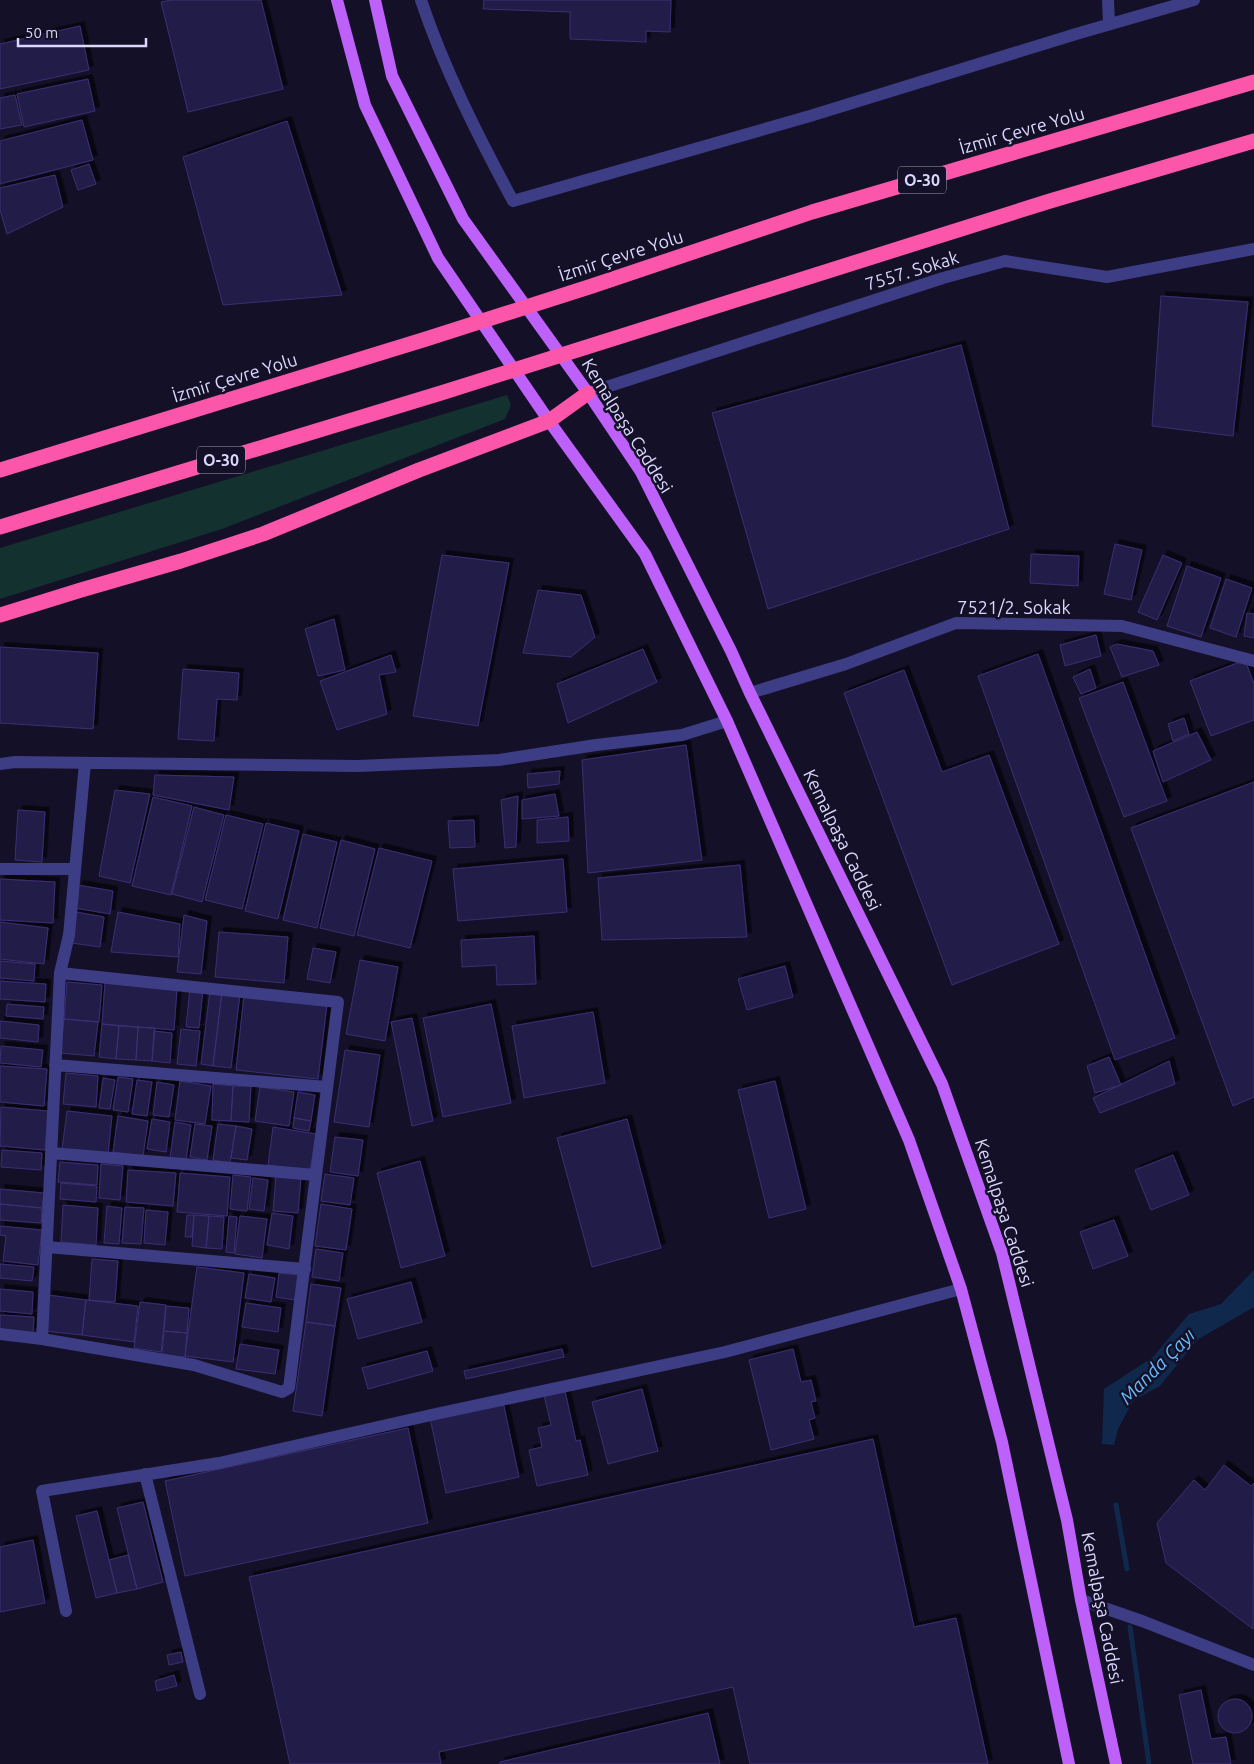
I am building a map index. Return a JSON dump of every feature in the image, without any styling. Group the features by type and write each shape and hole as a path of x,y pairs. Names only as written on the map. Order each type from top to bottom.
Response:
{"highway":[{"name":"İzmir Çevre Yolu","path":"0,470 426,339 592,286 812,212 1254,82"},
{"name":"O-30","path":"0,527 441,393 1040,204 1254,141"},
{"path":"0,615 181,562 263,534 419,470 549,421 588,393"}],"main road":[{"path":"337,0 365,105 438,258 549,421 645,554 727,721 909,1140 961,1289 1002,1442 1069,1764"},
{"name":"Kemalpaşa Caddesi","path":"375,0 392,76 463,219 588,393 641,472 731,651 945,1093 1002,1253 1067,1520 1081,1600 1116,1764"}],"street":[{"path":"420,0 482,144 513,201 810,116 1109,24 1194,0"},
{"path":"1108,0 1109,24"},
{"name":"7557. Sokak","path":"588,393 943,278 1006,262 1107,277 1254,249"},
{"name":"7521/2. Sokak","path":"750,693 846,664 956,623 1122,626 1254,661"},
{"path":"0,764 15,762 358,766 499,760 596,745 682,735 727,721"},
{"path":"42,1339 60,973 68,935 85,763"},
{"path":"0,869 75,869"},
{"path":"0,1334 42,1339 194,1365 282,1392 289,1388 338,1002 60,973"},
{"path":"55,1064 327,1087"},
{"path":"51,1153 316,1175"},
{"path":"46,1247 305,1269"},
{"path":"66,1611 42,1491 219,1463 725,1352 961,1289"},
{"path":"145,1474 200,1694"},
{"path":"1081,1600 1142,1621 1254,1665"}],"green space":[{"path":"507,395 511,405 505,419 222,529 0,599 0,548"}],"water":[{"name":"Manda Çayı","path":"1254,1270 1254,1307 1197,1340 1160,1386 1133,1401 1118,1429 1114,1445 1102,1444 1104,1389 1153,1357 1189,1314 1221,1304"}],"building":[{"path":"172,0 261,0 283,89 188,112 161,2"},
{"path":"484,0 671,0 670,32 646,31 646,42 570,39 570,12 483,9"},
{"path":"80,26 89,70 0,89 0,44"},
{"path":"88,79 95,111 24,127 17,94"},
{"path":"15,95 22,125 0,129 0,98"},
{"path":"82,120 93,160 0,184 0,141"},
{"path":"287,121 342,295 223,305 183,157"},
{"path":"89,164 96,184 78,190 71,170"},
{"path":"55,175 63,207 7,234 0,210 0,188"},
{"path":"1161,296 1248,302 1233,436 1152,426"},
{"path":"961,345 1009,529 768,609 712,413"},
{"path":"1115,544 1142,550 1131,600 1104,594"},
{"path":"1031,554 1079,556 1078,586 1030,583"},
{"path":"442,555 509,563 478,726 413,716"},
{"path":"1163,555 1182,563 1157,620 1138,612"},
{"path":"1187,566 1221,578 1201,637 1167,626"},
{"path":"1226,579 1252,588 1236,637 1210,628"},
{"path":"538,590 581,595 595,637 571,657 523,653"},
{"path":"1247,613 1254,614 1254,638 1244,636"},
{"path":"334,619 345,670 318,676 305,629"},
{"path":"1096,635 1101,656 1065,666 1060,645"},
{"path":"1117,644 1153,651 1159,665 1122,677 1110,647"},
{"path":"0,647 98,653 93,729 0,723"},
{"path":"643,649 657,682 568,723 557,684"},
{"path":"1038,654 1175,1038 1115,1060 978,676"},
{"path":"391,655 396,672 379,675 387,714 337,730 320,681"},
{"path":"1245,660 1254,684 1254,720 1211,736 1190,681"},
{"path":"183,669 239,673 237,700 217,699 214,741 178,739"},
{"path":"1090,669 1096,688 1081,694 1073,677"},
{"path":"904,670 942,772 989,755 1059,944 952,985 844,693"},
{"path":"1123,682 1167,801 1124,817 1079,698"},
{"path":"1184,718 1189,734 1173,741 1168,724"},
{"path":"1197,732 1211,760 1163,782 1153,751"},
{"path":"686,745 702,860 588,873 582,760"},
{"path":"560,771 559,784 528,788 527,774"},
{"path":"155,775 234,777 229,810 153,795"},
{"path":"1254,782 1254,1097 1233,1106 1131,828"},
{"path":"115,790 150,794 130,883 99,876"},
{"path":"555,794 559,816 522,819 522,800"},
{"path":"518,796 516,847 505,848 501,800"},
{"path":"153,797 192,806 171,895 132,886"},
{"path":"194,807 224,815 202,902 172,894"},
{"path":"18,810 45,812 42,862 15,860"},
{"path":"226,815 263,824 242,909 205,900"},
{"path":"568,817 569,841 537,843 537,820"},
{"path":"474,820 475,847 450,848 448,821"},
{"path":"266,823 299,831 278,919 245,911"},
{"path":"303,834 337,842 317,928 283,920"},
{"path":"341,840 375,849 354,936 320,928"},
{"path":"379,848 432,861 410,948 357,935"},
{"path":"563,859 567,912 458,921 453,869"},
{"path":"740,865 747,937 602,940 598,878"},
{"path":"0,879 55,882 53,923 0,920"},
{"path":"78,885 113,891 110,914 75,908"},
{"path":"76,912 104,917 100,947 72,943"},
{"path":"118,912 180,924 178,957 111,952"},
{"path":"184,915 207,921 201,974 177,972"},
{"path":"0,922 48,928 44,964 0,959"},
{"path":"219,932 288,937 284,983 215,977"},
{"path":"534,936 536,984 497,985 496,965 462,967 461,940"},
{"path":"313,948 336,952 330,983 307,979"},
{"path":"360,960 398,967 385,1041 346,1034"},
{"path":"0,961 35,964 34,981 0,978"},
{"path":"785,966 793,997 747,1010 738,979"},
{"path":"0,981 46,984 45,1002 0,999"},
{"path":"67,982 102,985 99,1022 64,1019"},
{"path":"105,983 177,989 174,1030 102,1024"},
{"path":"190,988 203,990 199,1028 186,1027"},
{"path":"210,991 222,992 213,1066 201,1064"},
{"path":"222,992 240,994 231,1068 213,1066"},
{"path":"244,995 327,1004 318,1079 236,1070"},
{"path":"7,1004 44,1007 43,1019 6,1016"},
{"path":"491,1004 511,1103 443,1117 423,1018"},
{"path":"593,1012 605,1083 524,1098 512,1026"},
{"path":"412,1018 433,1121 412,1126 391,1022"},
{"path":"64,1019 98,1022 94,1056 60,1053"},
{"path":"0,1021 39,1025 38,1042 0,1038"},
{"path":"102,1024 119,1026 116,1059 99,1057"},
{"path":"119,1026 138,1027 136,1060 116,1059"},
{"path":"138,1027 155,1028 152,1061 136,1060"},
{"path":"181,1029 200,1031 196,1066 177,1064"},
{"path":"154,1031 172,1033 170,1063 152,1061"},
{"path":"1,1046 43,1050 41,1067 0,1063"},
{"path":"345,1050 380,1055 369,1127 334,1122"},
{"path":"1109,1057 1121,1085 1095,1093 1087,1066"},
{"path":"1169,1061 1175,1084 1100,1113 1093,1098"},
{"path":"0,1066 47,1069 44,1106 0,1102"},
{"path":"66,1073 98,1076 96,1107 63,1104"},
{"path":"118,1077 133,1079 128,1112 113,1110"},
{"path":"103,1078 115,1080 110,1109 99,1108"},
{"path":"137,1080 152,1082 147,1116 132,1114"},
{"path":"180,1081 211,1086 205,1124 175,1120"},
{"path":"775,1081 806,1209 769,1218 738,1090"},
{"path":"157,1082 174,1085 169,1117 153,1115"},
{"path":"213,1084 233,1086 231,1121 212,1120"},
{"path":"233,1086 251,1086 249,1122 231,1121"},
{"path":"260,1087 294,1092 289,1126 255,1121"},
{"path":"298,1092 315,1095 311,1121 294,1118"},
{"path":"1,1107 48,1111 45,1150 0,1146"},
{"path":"67,1111 112,1116 108,1154 62,1149"},
{"path":"118,1116 148,1121 143,1156 113,1152"},
{"path":"294,1118 311,1121 309,1131 293,1128"},
{"path":"152,1119 170,1122 166,1152 147,1149"},
{"path":"627,1119 661,1248 592,1267 557,1138"},
{"path":"175,1122 191,1125 186,1160 170,1158"},
{"path":"195,1124 212,1126 207,1160 190,1157"},
{"path":"218,1124 236,1126 230,1163 213,1160"},
{"path":"236,1126 252,1129 247,1160 231,1158"},
{"path":"273,1127 316,1134 310,1171 268,1165"},
{"path":"335,1137 363,1140 358,1176 330,1172"},
{"path":"2,1150 42,1153 41,1170 1,1167"},
{"path":"1173,1155 1189,1195 1151,1210 1135,1170"},
{"path":"420,1161 445,1256 401,1268 377,1173"},
{"path":"60,1162 98,1165 97,1185 58,1182"},
{"path":"101,1164 123,1166 120,1200 99,1198"},
{"path":"128,1170 176,1173 173,1206 126,1202"},
{"path":"180,1173 230,1177 227,1216 177,1212"},
{"path":"325,1174 354,1178 350,1205 321,1201"},
{"path":"233,1175 251,1177 247,1211 230,1209"},
{"path":"276,1176 301,1178 298,1213 273,1211"},
{"path":"253,1178 268,1180 264,1211 249,1209"},
{"path":"61,1183 97,1186 96,1202 60,1199"},
{"path":"0,1189 44,1193 42,1208 0,1204"},
{"path":"0,1204 42,1208 41,1223 0,1220"},
{"path":"321,1204 352,1209 346,1250 315,1246"},
{"path":"63,1205 98,1208 96,1245 61,1242"},
{"path":"107,1206 122,1208 119,1244 104,1243"},
{"path":"125,1207 144,1208 141,1244 122,1243"},
{"path":"146,1210 168,1212 165,1245 144,1243"},
{"path":"272,1213 293,1216 289,1249 267,1245"},
{"path":"187,1215 194,1215 192,1237 185,1237"},
{"path":"194,1215 209,1216 206,1248 192,1246"},
{"path":"209,1216 224,1217 222,1249 206,1248"},
{"path":"229,1216 237,1217 234,1253 226,1252"},
{"path":"240,1216 267,1219 262,1258 235,1254"},
{"path":"1114,1220 1128,1256 1093,1269 1080,1232"},
{"path":"0,1226 42,1230 38,1265 3,1261 6,1236 0,1235"},
{"path":"316,1249 343,1253 339,1281 312,1277"},
{"path":"92,1259 118,1261 115,1302 89,1300"},
{"path":"0,1264 34,1267 32,1281 0,1278"},
{"path":"197,1267 244,1273 233,1362 185,1356"},
{"path":"279,1273 298,1275 295,1300 276,1297"},
{"path":"249,1274 275,1278 271,1302 245,1298"},
{"path":"411,1282 422,1322 358,1339 347,1299"},
{"path":"311,1284 341,1288 335,1326 306,1322"},
{"path":"0,1289 33,1292 32,1314 0,1311"},
{"path":"48,1295 86,1300 82,1335 44,1331"},
{"path":"86,1300 138,1306 134,1342 82,1335"},
{"path":"140,1302 166,1305 161,1352 134,1348"},
{"path":"246,1303 281,1308 278,1332 242,1327"},
{"path":"166,1306 189,1308 187,1333 164,1331"},
{"path":"0,1315 34,1317 33,1333 0,1330"},
{"path":"306,1322 335,1326 322,1416 293,1411"},
{"path":"164,1331 187,1333 185,1357 162,1355"},
{"path":"240,1344 279,1350 275,1374 236,1369"},
{"path":"562,1349 564,1357 466,1379 464,1371"},
{"path":"793,1349 801,1382 811,1380 816,1401 811,1402 815,1418 809,1420 814,1439 771,1450 749,1360"},
{"path":"427,1351 433,1371 368,1389 362,1368"},
{"path":"642,1389 658,1451 608,1464 592,1402"},
{"path":"565,1391 576,1441 580,1440 588,1475 537,1486 529,1450 542,1447 538,1428 551,1425 544,1395"},
{"path":"503,1402 519,1477 446,1493 430,1418"},
{"path":"408,1428 428,1523 185,1576 165,1481"},
{"path":"873,1439 914,1627 956,1618 988,1764 750,1764 733,1687 439,1752 441,1764 290,1764 249,1577"},
{"path":"1224,1465 1251,1486 1254,1483 1253,1629 1166,1563 1157,1523 1194,1480 1205,1490"},
{"path":"143,1502 163,1582 137,1589 117,1508"},
{"path":"97,1511 117,1593 96,1598 76,1516"},
{"path":"33,1540 45,1603 0,1612 0,1547"},
{"path":"128,1555 137,1589 117,1593 109,1560"},
{"path":"181,1652 183,1662 169,1665 167,1655"},
{"path":"174,1675 177,1686 157,1691 155,1681"},
{"path":"1201,1690 1211,1739 1226,1737 1231,1764 1193,1764 1179,1695"},
{"path":"1235,1699 1242,1700 1247,1704 1251,1709 1251,1723 1247,1728 1242,1732 1235,1733 1228,1732 1223,1728 1219,1723 1218,1716 1219,1709 1223,1704 1228,1700"},
{"path":"708,1713 720,1764 500,1764 500,1762"}],"waterway":[{"path":"1116,1505 1127,1569"},
{"path":"1130,1627 1149,1764"}]}
